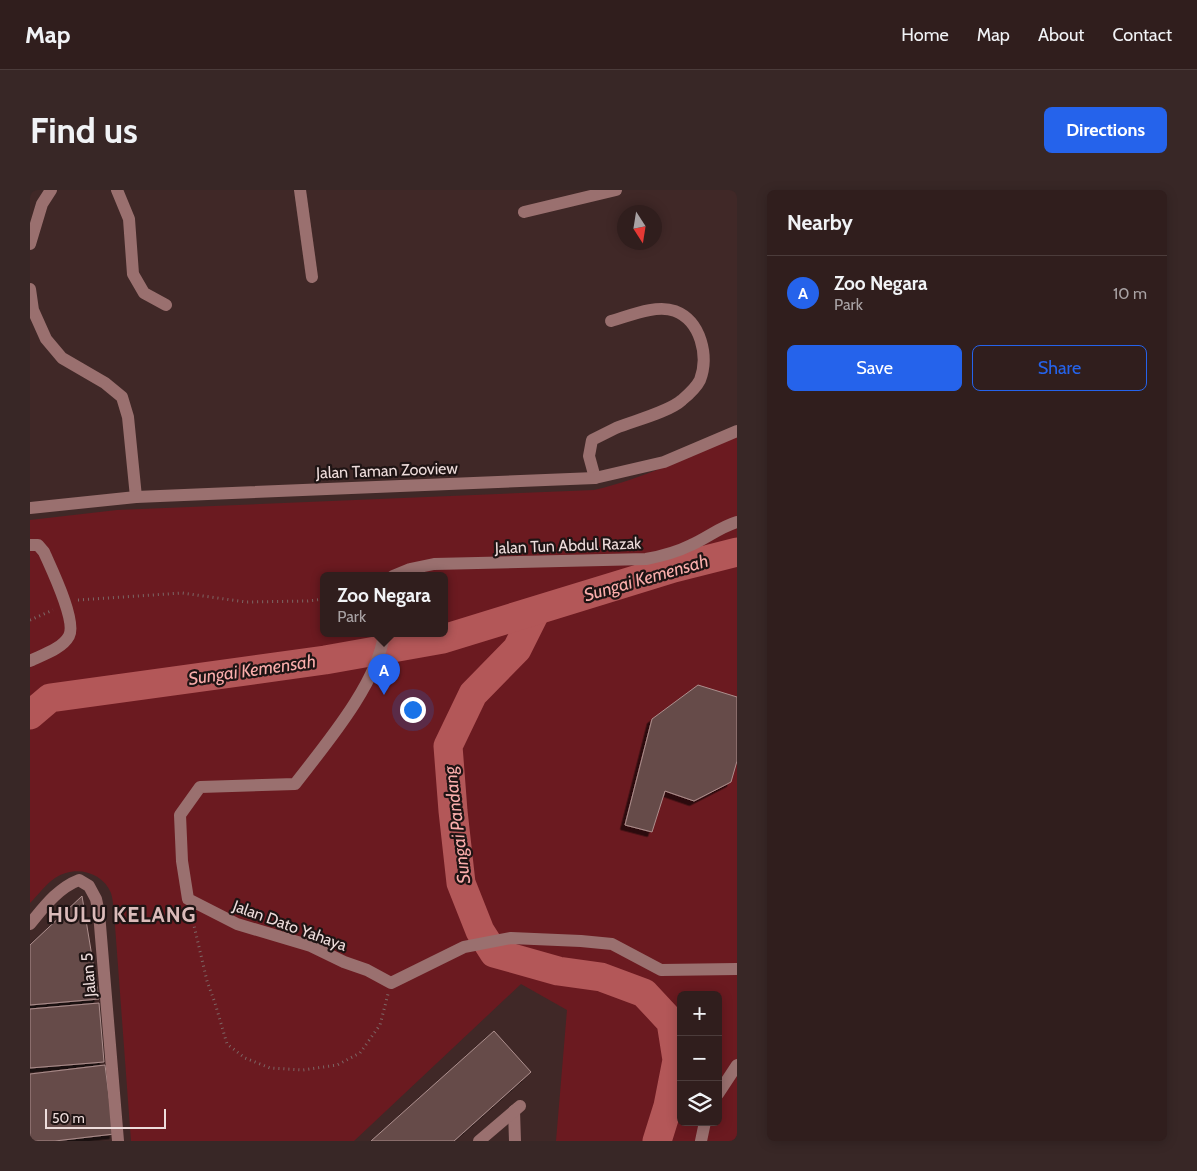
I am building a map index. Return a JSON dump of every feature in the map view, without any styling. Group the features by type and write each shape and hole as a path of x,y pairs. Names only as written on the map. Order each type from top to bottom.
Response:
{"street":[{"path":"30,244 42,204 51,190"},
{"path":"117,190 129,220 133,274 144,293 166,305"},
{"path":"300,190 312,278"},
{"path":"524,212 616,190"},
{"path":"30,289 33,310 46,338 62,358 105,383 122,397 128,417 136,497"},
{"path":"595,478 590,456 592,440 681,402 699,381 704,358 701,339 690,322 674,311 652,309 611,321"},
{"name":"Jalan Taman Zooview","path":"30,508 136,497 595,478 664,462 737,430"},
{"name":"Jalan Tun Abdul Razak","path":"403,572 434,564 646,559 665,556 683,549 737,522"},
{"path":"30,545 38,545 44,552 64,600 71,624 70,636 61,645 30,661"},
{"path":"188,899 182,862 180,815 200,787 295,784 336,730 365,686 382,648 384,637"},
{"name":"Jalan 5","path":"30,924 49,901 69,884 79,880 89,886 96,899 104,959 118,1141"},
{"name":"Jalan Dato Yahaya","path":"188,899 237,924 311,946 391,982"},
{"path":"391,982 464,947 512,938 612,944 661,970 737,969"},
{"path":"722,1088 737,1065"},
{"path":"479,1141 517,1109 515,1141"},
{"path":"701,1141 704,1126"}],"path":[{"path":"30,620 50,612 64,600 182,593 246,602 308,601 320,599"},
{"path":"188,899 207,981 227,1044 245,1058 270,1068 304,1070 338,1065 360,1053 380,1025 391,982"}],"shaded area":[{"path":"737,432 737,1141 556,1141 567,1010 521,984 354,1141 131,1141 111,893 107,886 94,875 79,871 70,872 52,880 30,903 30,520 117,510 594,490 650,473"}],"building":[{"path":"698,685 737,697 737,761 731,782 694,801 665,791 652,832 625,825 652,719"},
{"path":"82,896 99,999 30,1005 30,945"},
{"path":"99,1003 104,1062 30,1068 30,1009"},
{"path":"494,1031 531,1072 454,1141 371,1141"},
{"path":"105,1065 114,1134 55,1141 30,1141 30,1074"}],"waterway":[{"name":"Sungai Kemensah","path":"30,715 50,698 325,660 443,639 674,568 737,552"},
{"name":"Sungai Pandang","path":"536,611 517,649 473,694 448,746 461,883 480,931 494,953 558,971 601,977 644,993 671,1022 677,1060 668,1106 657,1141"}],"place":[{"name":"Zoo Negara","path":"384,695"}],"district":[{"name":"HULU KELANG","path":"122,915"}]}
